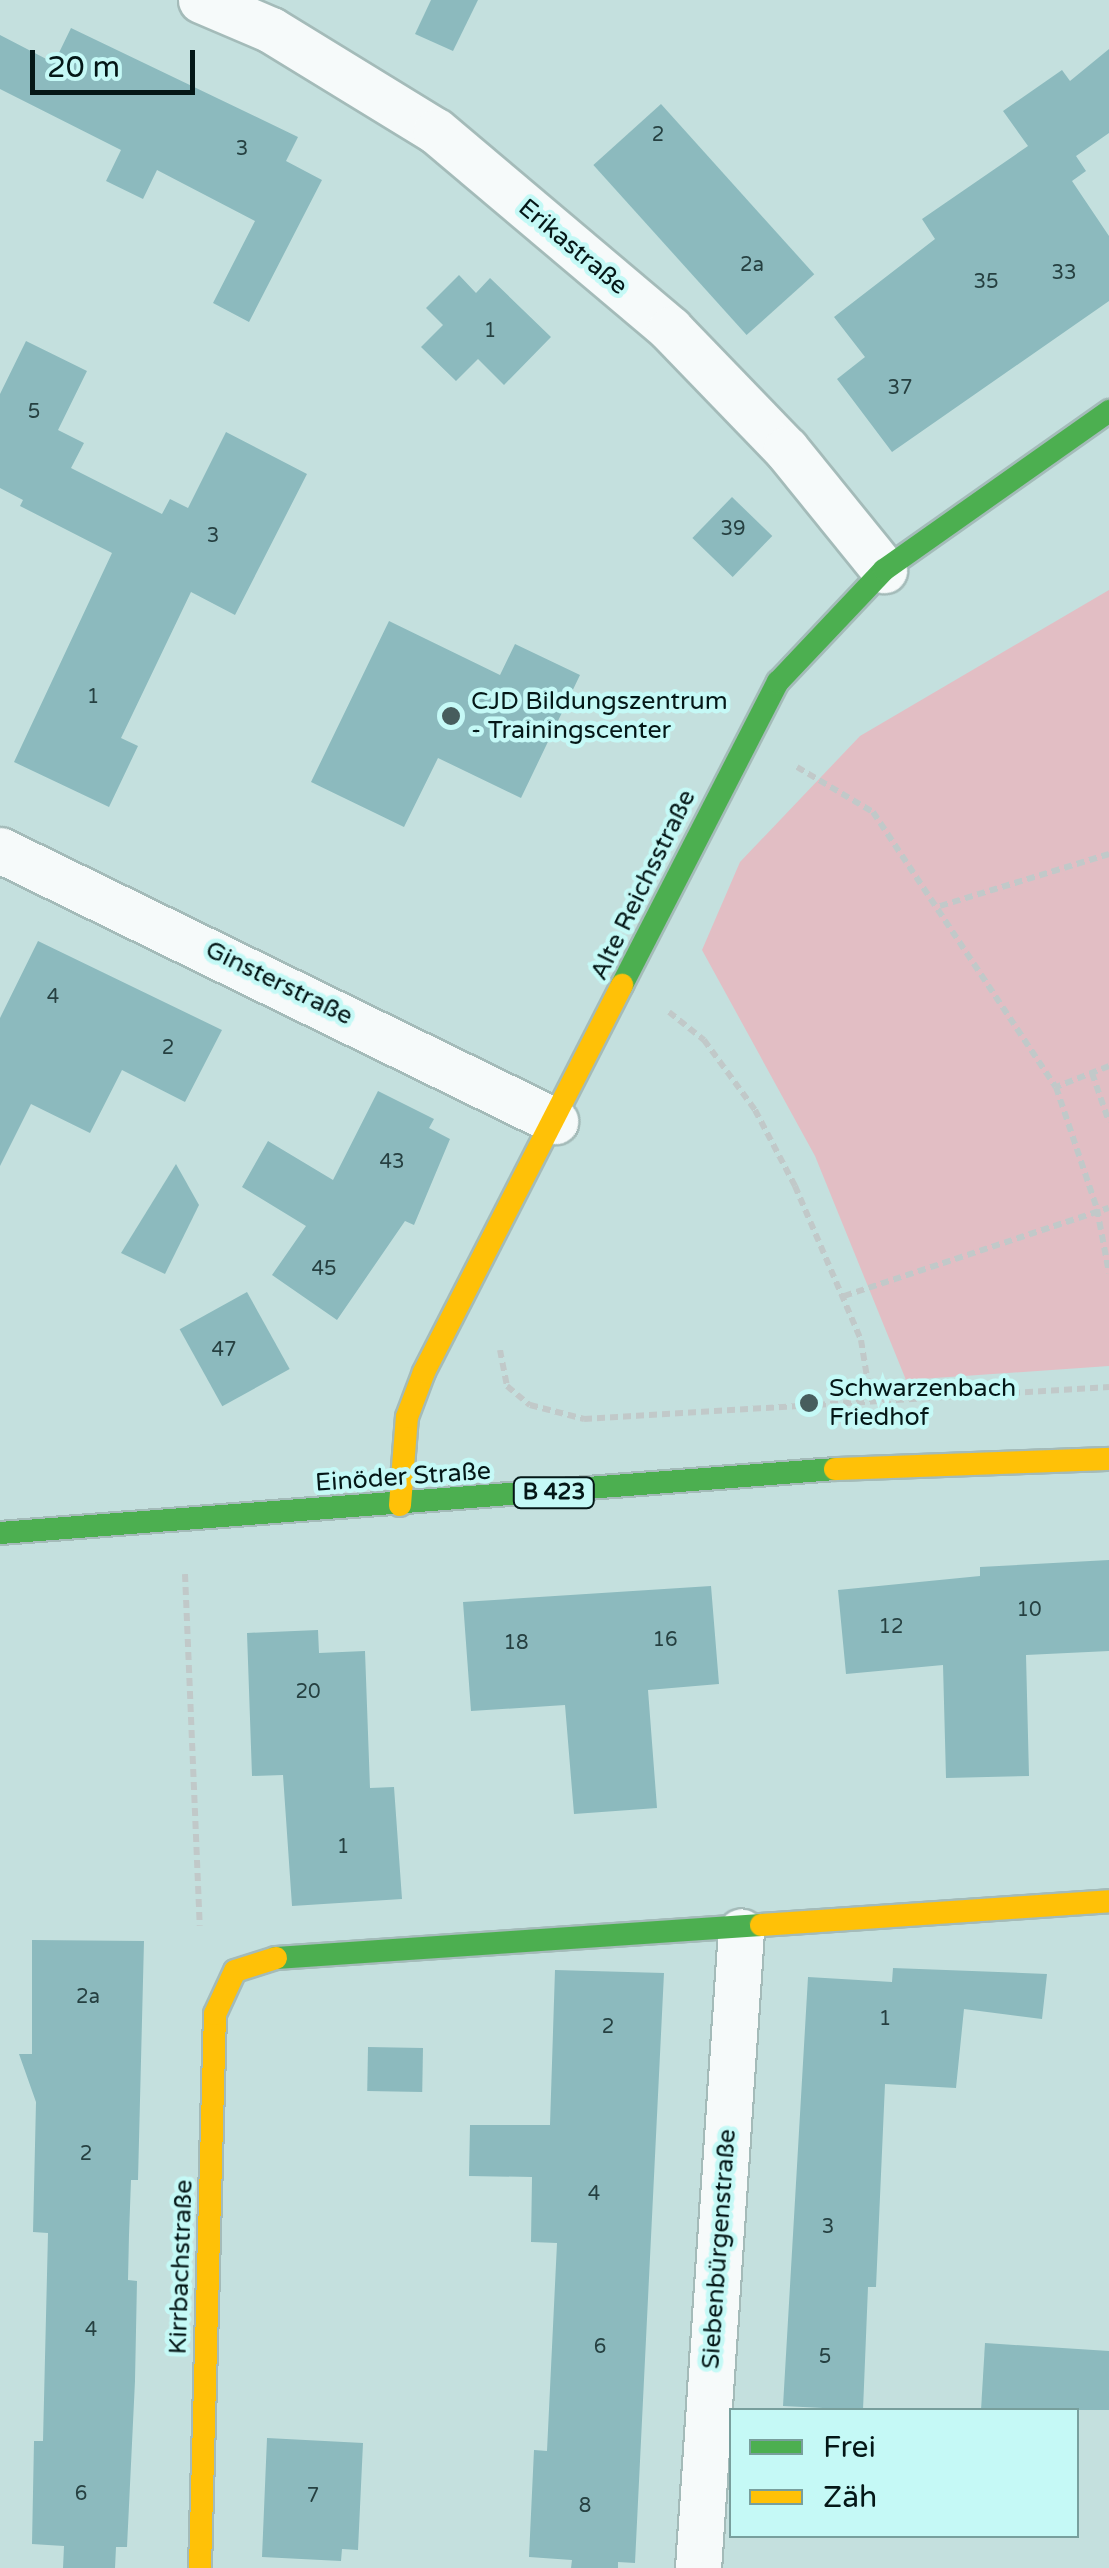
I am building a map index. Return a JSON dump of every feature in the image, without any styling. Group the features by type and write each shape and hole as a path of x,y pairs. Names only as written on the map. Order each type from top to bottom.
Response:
{"street":[{"name":"Erikastraße","path":"201,0 271,30 436,131 670,329 786,449 884,570"},
{"name":"Alte Reichsstraße","path":"400,1505 408,1417 451,1318 629,979 745,736 778,682 884,570 1109,412"},
{"name":"Ginsterstraße","path":"0,850 555,1121"},
{"name":"Einöder Straße","path":"0,1533 880,1466 1109,1460"},
{"path":"235,1971 272,1958 741,1931 1109,1901"},
{"name":"Siebenbürgenstraße","path":"698,2568 741,1931"},
{"name":"Kirrbachstraße","path":"200,2568 216,2014 235,1971"}],"path":[{"path":"745,736 872,812 940,906 1056,1088 1097,1209 1109,1272"},
{"path":"940,906 1109,854"},
{"path":"629,979 704,1040 755,1110 861,1340 880,1466"},
{"path":"1056,1088 1109,1066"},
{"path":"1092,1073 1109,1122"},
{"path":"844,1296 1109,1208"},
{"path":"451,1318 500,1333 507,1386 530,1405 584,1419 1109,1387"},
{"path":"183,1520 200,1926 235,1971"}],"shaded area":[{"path":"1109,590 1109,1366 906,1380 815,1156 702,950 740,862 860,736"}],"building":[{"path":"431,0 478,0 453,51 415,34"},
{"path":"71,28 298,137 286,161 322,180 249,322 213,303 255,221 157,170 143,199 106,181 121,150 0,89 0,35 54,63"},
{"path":"1109,49 1109,133 1076,156 1086,171 1072,181 1109,236 1109,301 892,452 837,379 865,357 834,317 935,239 922,219 1028,146 1003,111 1062,70 1070,81"},
{"path":"661,104 814,274 747,335 593,165"},
{"path":"459,275 476,293 490,278 551,337 504,385 478,359 456,381 421,347 443,325 426,308"},
{"path":"26,341 87,371 58,430 84,443 71,468 162,514 170,499 188,508 226,432 307,474 235,615 191,592 121,738 138,746 109,807 14,762 112,553 20,506 23,500 0,488 0,394"},
{"path":"732,497 772,536 733,577 692,538"},
{"name":"CJD Bildungszentrum - Trainingscenter","path":"389,621 500,675 515,644 580,675 521,798 438,758 404,827 311,782"},
{"path":"38,941 222,1030 185,1102 122,1070 90,1133 31,1104 0,1166 0,1018"},
{"path":"378,1091 434,1119 429,1128 450,1139 414,1225 405,1221 337,1320 272,1275 306,1226 242,1187 268,1141 333,1180"},
{"path":"176,1164 199,1205 165,1274 121,1253"},
{"path":"247,1292 290,1369 222,1406 180,1329"},
{"path":"1109,1560 1109,1651 1026,1655 1029,1776 946,1778 943,1665 846,1674 838,1590 980,1576 980,1567"},
{"path":"711,1586 719,1684 648,1690 657,1808 574,1814 565,1705 471,1711 463,1602"},
{"path":"318,1630 319,1653 365,1651 370,1788 394,1787 402,1899 292,1906 283,1775 252,1776 247,1633"},
{"path":"32,1940 144,1941 138,2180 131,2180 128,2280 137,2281 135,2381 127,2547 116,2547 115,2568 63,2568 64,2546 32,2544 34,2441 43,2441 48,2233 33,2232 36,2102 19,2054 32,2054"},
{"path":"893,1968 1047,1974 1042,2019 964,2009 956,2088 885,2084 876,2287 868,2287 863,2408 783,2406 808,1977 892,1982"},
{"path":"555,1970 664,1973 635,2563 618,2562 618,2568 571,2568 572,2560 529,2557 534,2450 547,2451 557,2243 531,2242 532,2177 469,2176 470,2125 550,2125"},
{"path":"368,2047 423,2048 422,2092 367,2091"},
{"path":"985,2343 1109,2351 1109,2410 981,2408"},
{"path":"267,2438 363,2443 358,2550 342,2549 341,2561 262,2557"}],"traffic: fast":[{"path":"622,985 778,682 884,570 1109,411"},
{"path":"0,1533 835,1469"},
{"path":"276,1958 761,1925"}],"traffic: slow":[{"path":"400,1505 407,1417 424,1372 622,985"},
{"path":"835,1469 1109,1459"},
{"path":"761,1925 1109,1901"},
{"path":"200,2568 215,2014 235,1971 276,1958"}],"place":[{"name":"CJD Bildungszentrum - Trainingscenter","path":"451,716"},
{"name":"Schwarzenbach Friedhof","path":"809,1403"}]}
